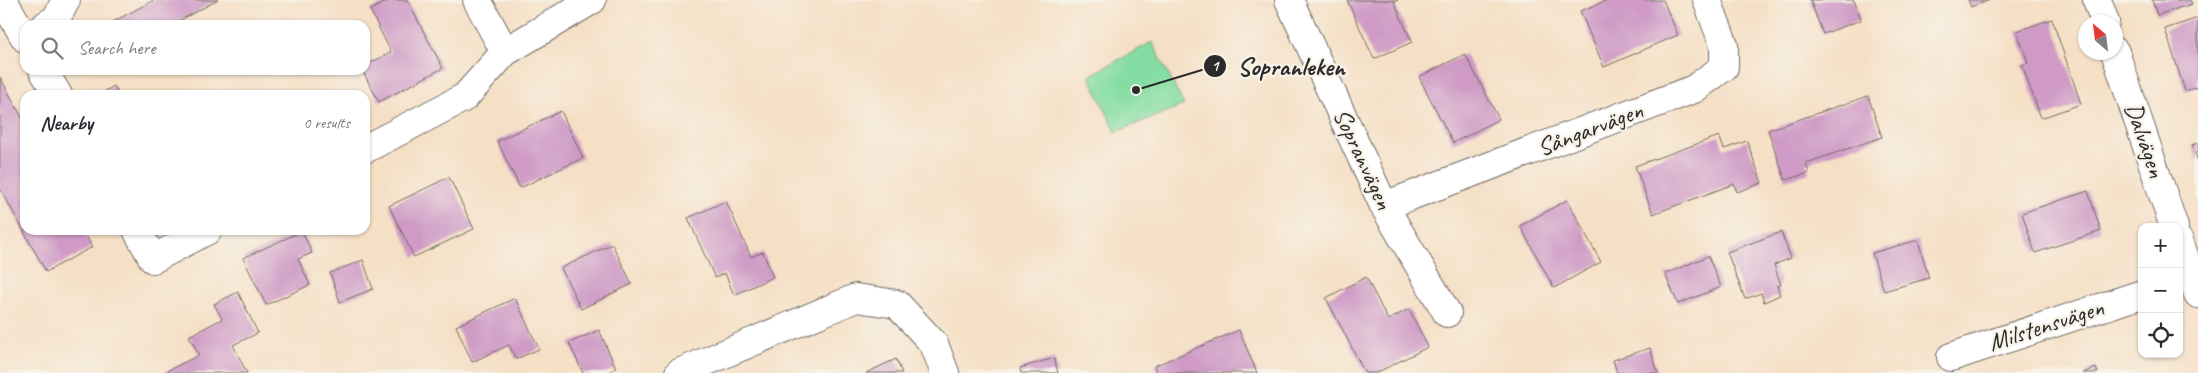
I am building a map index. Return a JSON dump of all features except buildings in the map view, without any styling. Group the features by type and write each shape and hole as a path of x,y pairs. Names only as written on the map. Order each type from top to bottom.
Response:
{"street":[{"path":"3,0 20,29"},
{"path":"54,20 66,0"},
{"path":"477,0 505,52"},
{"path":"370,146 465,97 505,52 592,0"},
{"name":"Sopranvägen","path":"1289,0 1384,206 1447,313"},
{"name":"Sångarvägen","path":"1384,206 1694,89 1724,67 1724,45 1707,0"},
{"path":"2097,0 2102,15"},
{"name":"Dalvägen","path":"2118,60 2173,223"},
{"path":"47,75 55,90"},
{"path":"140,235 153,259 199,235"},
{"path":"2183,254 2192,282"},
{"name":"Milstensvägen","path":"1951,357 2138,295"},
{"path":"679,373 856,298 897,304 934,344 945,373"}],"green space":[{"path":"1152,42 1184,105 1116,132 1089,76"}],"place":[{"name":"Sopranleken","path":"1136,90"}]}
